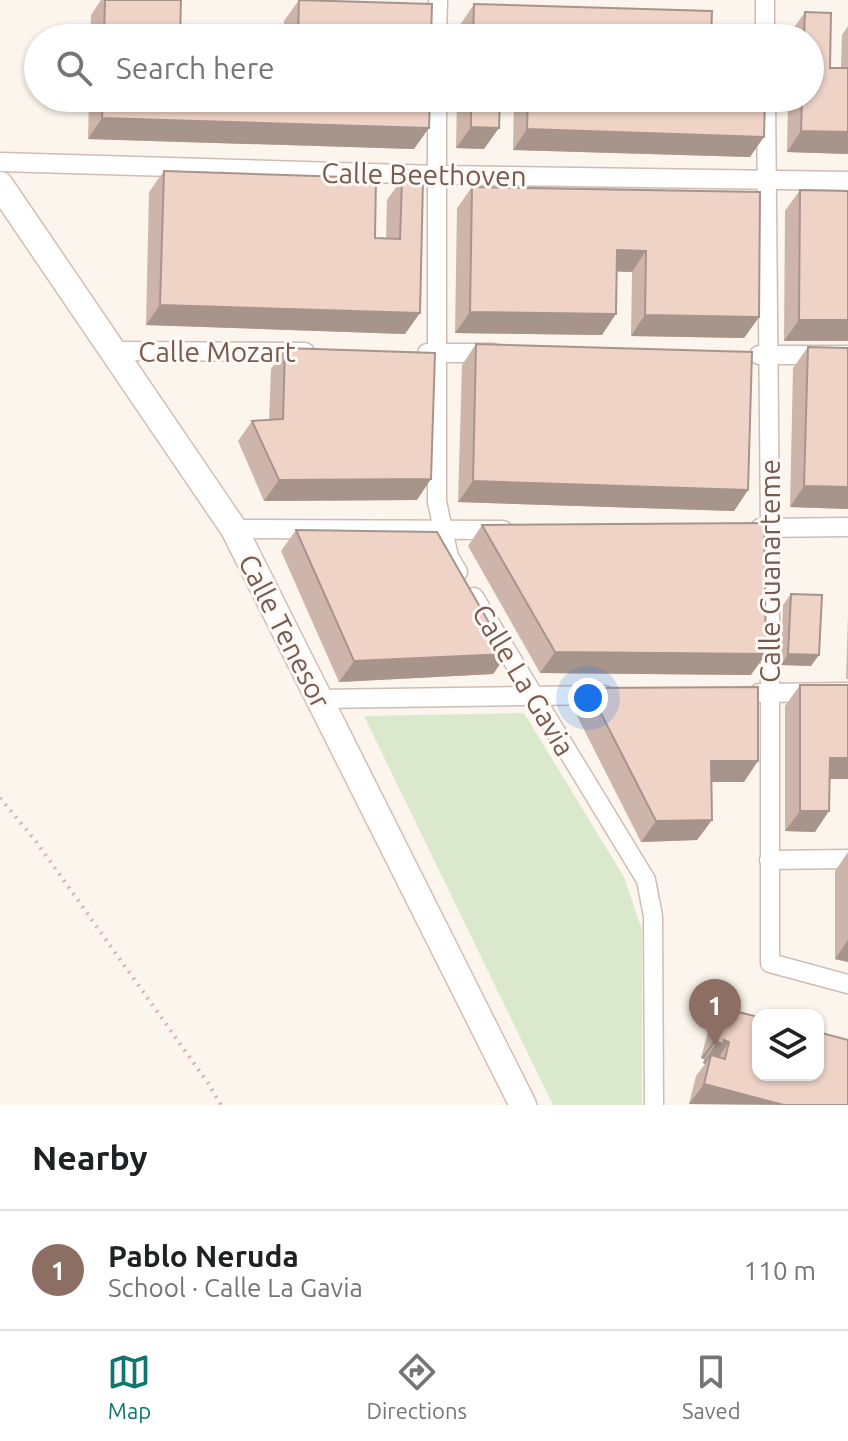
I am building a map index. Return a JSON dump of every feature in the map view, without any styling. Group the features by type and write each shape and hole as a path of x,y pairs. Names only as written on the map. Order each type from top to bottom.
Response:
{"street":[{"path":"437,24 438,0"},
{"path":"765,0 765,24"},
{"name":"Calle La Gavia","path":"437,112 437,502 443,531 449,557 646,880 653,916 654,1105"},
{"name":"Calle Guanarteme","path":"766,112 770,963 848,984"},
{"name":"Calle Beethoven","path":"0,162 437,175 848,181"},
{"name":"Calle Tenesor","path":"0,185 234,529 523,1105"},
{"name":"Calle Mozart","path":"114,351 330,352"},
{"path":"407,353 516,353"},
{"path":"737,354 848,355"},
{"path":"739,528 848,527"},
{"path":"234,529 521,530"},
{"path":"737,693 848,692"},
{"path":"319,699 628,695"},
{"path":"769,860 848,859"}],"path":[{"path":"0,798 35,840 221,1105"}],"green space":[{"path":"524,713 624,877 642,930 642,1105 553,1105 364,716"}],"building":[{"path":"105,0 181,0 180,24 104,24"},
{"path":"299,0 432,4 431,24 298,24"},
{"path":"474,4 712,11 712,24 473,24"},
{"path":"805,12 831,13 830,68 848,68 848,132 801,131 802,112 824,112 824,24 805,24"},
{"path":"102,112 430,112 429,128 102,118"},
{"path":"471,112 500,112 499,128 471,127"},
{"path":"528,112 765,112 764,137 527,129"},
{"path":"164,171 376,178 375,238 400,239 402,179 423,180 420,313 160,305"},
{"path":"472,187 760,192 759,317 645,315 646,251 617,250 616,314 470,312"},
{"path":"800,190 848,191 848,320 799,320"},
{"path":"476,344 752,352 748,490 473,481"},
{"path":"808,347 848,348 848,487 804,486"},
{"path":"285,348 435,353 431,479 279,480 252,421 283,419"},
{"path":"764,523 766,654 555,652 482,525"},
{"path":"296,530 437,532 507,654 354,661"},
{"path":"791,594 822,595 819,655 788,654"},
{"path":"800,685 848,685 848,758 830,758 829,811 800,811"},
{"path":"758,687 758,761 711,761 712,820 656,821 588,688"},
{"path":"723,1008 752,1015 752,1081 824,1081 824,1034 848,1040 848,1105 784,1105 704,1084 711,1055 725,1059 729,1042 724,1040 723,1044 716,1038"}],"place":[{"name":"Pablo Neruda","path":"715,1045"}]}
